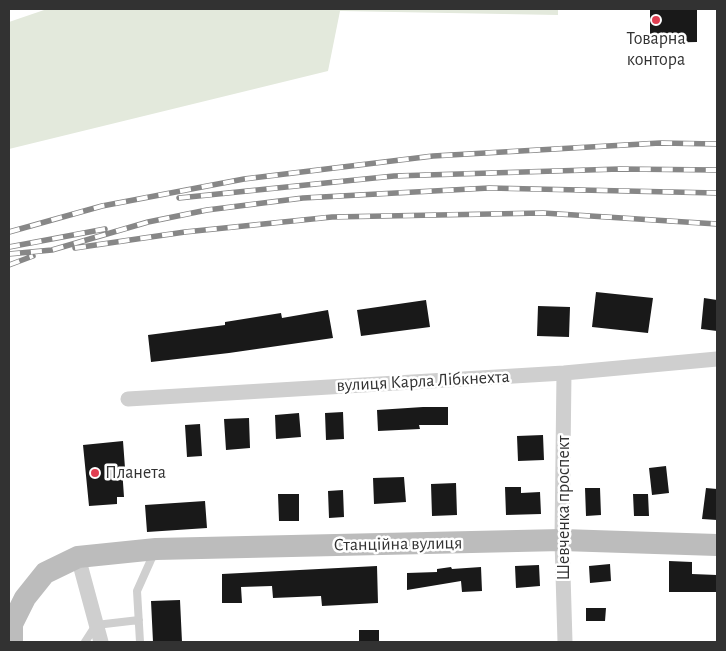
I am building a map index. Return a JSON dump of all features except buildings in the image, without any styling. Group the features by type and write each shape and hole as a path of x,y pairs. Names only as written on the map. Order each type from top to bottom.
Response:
{"street":[{"name":"вулиця Карла Лібкнехта","path":"128,399 564,373 717,359"},
{"name":"Шевченка проспект","path":"564,373 562,540 565,642"},
{"name":"Станційна вулиця","path":"78,557 156,549 562,540 717,544"},
{"path":"12,642 12,624 25,598 45,574 78,557 101,642"}],"lane":[{"path":"140,642 137,591 156,549"},
{"path":"85,642 96,625 139,620"}],"shaded area":[{"path":"47,9 558,9 558,15 340,11 328,71 9,149 9,22"}],"railway":[{"path":"9,232 102,206 244,179 433,156 660,143 717,144"},
{"path":"179,198 394,176 620,169 717,170"},
{"path":"9,254 52,250 148,222 207,210 303,198 489,188 717,193"},
{"path":"75,248 185,232 332,217 543,213 717,224"},
{"path":"9,247 105,229"},
{"path":"9,265 33,256"}],"place":[{"name":"Товарна контора","path":"656,20"},
{"name":"Планета","path":"95,473"}]}
